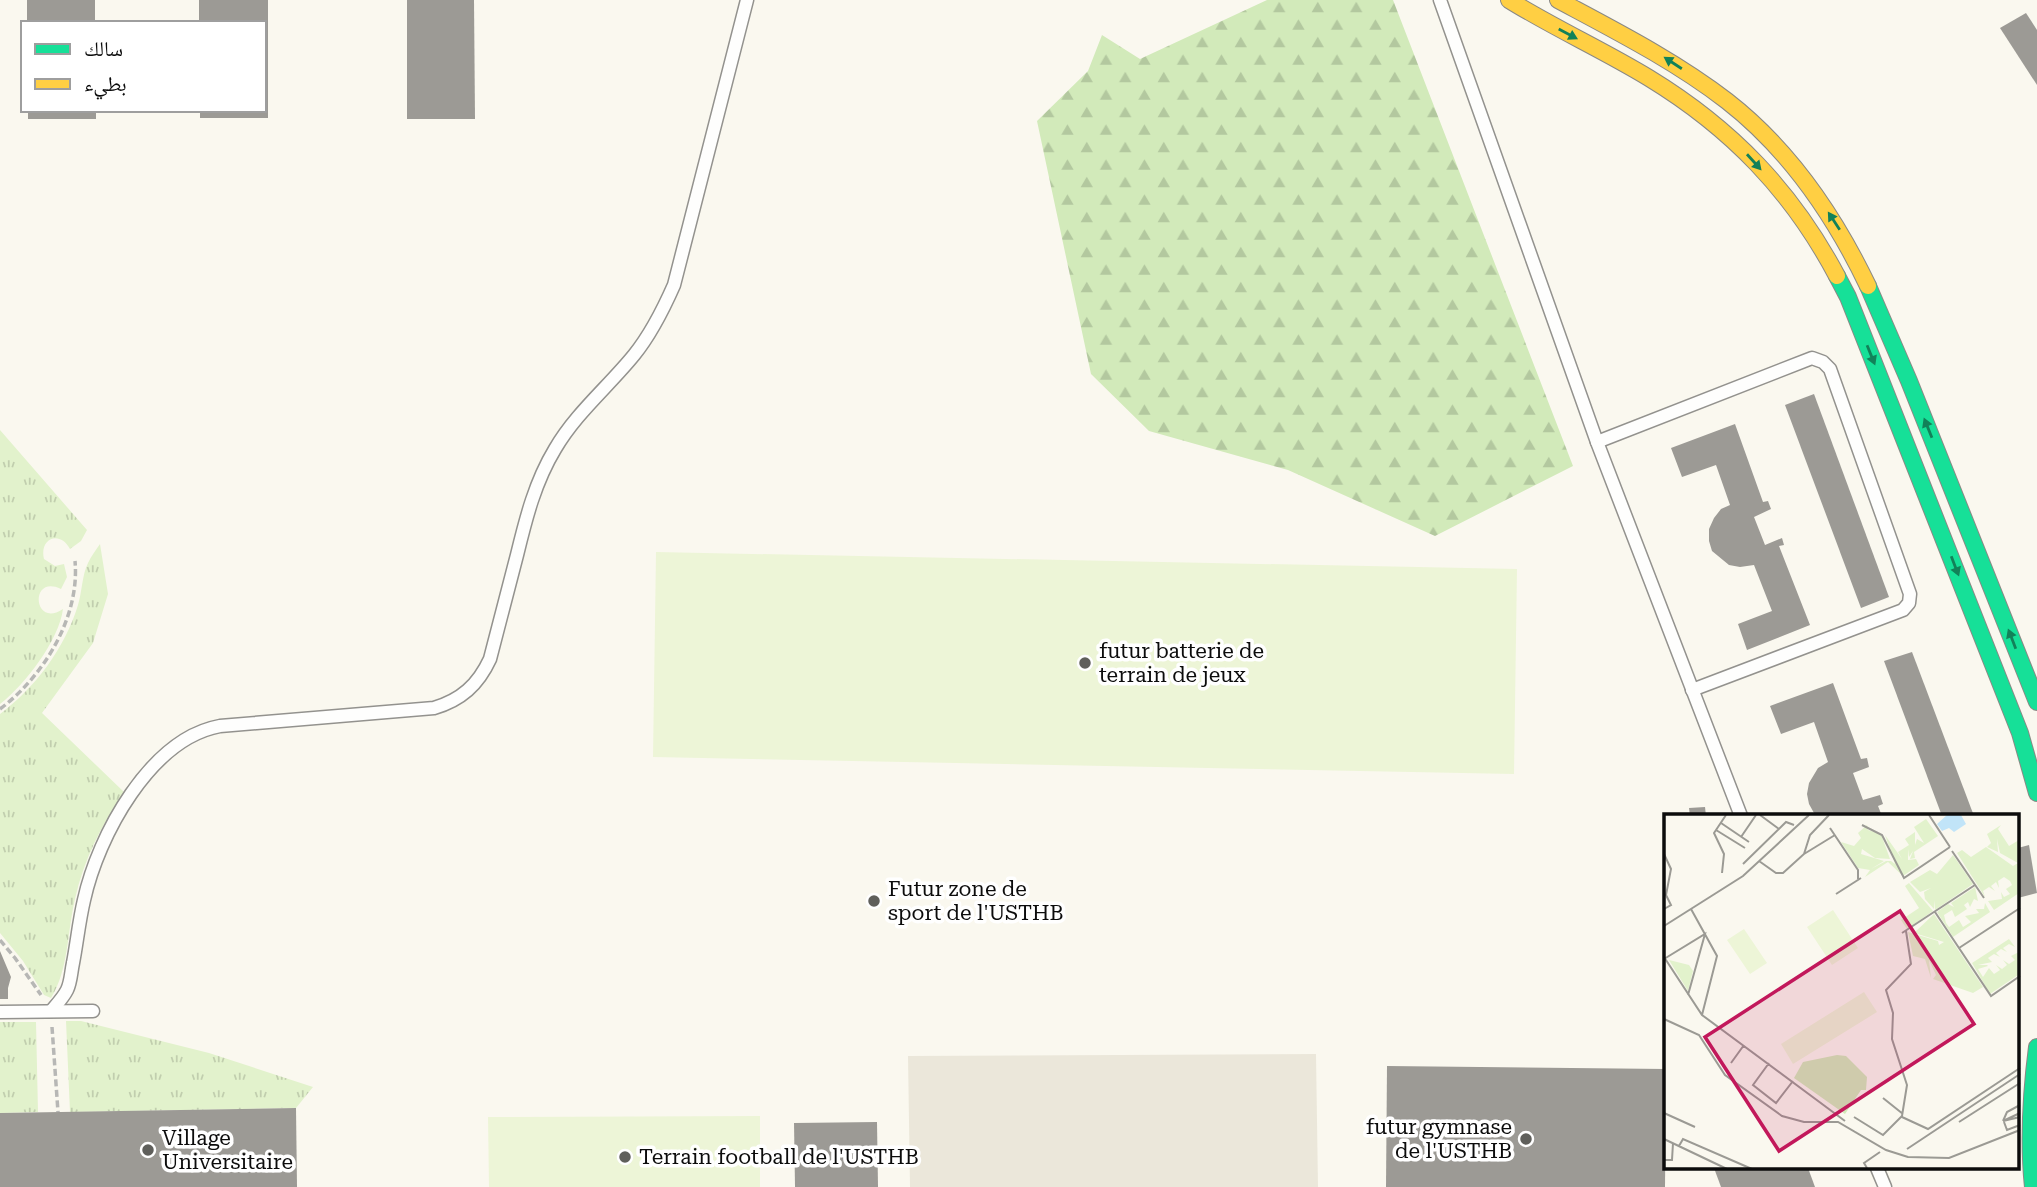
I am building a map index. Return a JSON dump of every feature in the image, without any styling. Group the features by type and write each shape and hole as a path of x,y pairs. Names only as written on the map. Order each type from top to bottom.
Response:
{"main road":[{"path":"1509,0 1648,77 1698,110 1738,144 1782,193 1822,248 1848,297 1947,544 2020,733 2037,793"},
{"path":"1558,0 1661,55 1715,90 1768,138 1816,193 1845,237 1870,288 1973,537 2037,702"},
{"path":"2033,1187 2028,1126 2037,1046"}],"lane":[{"path":"51,1011 69,985 84,900 106,836 129,796 176,745 195,733 219,726 434,708 468,691 484,671 490,659 533,496 544,469 581,411 643,343 674,285 747,0"},
{"path":"1440,0 1597,442 1740,814"},
{"path":"1597,442 1812,358 1823,362 1830,369 1910,594 1909,603 1903,610 1692,690"},
{"path":"0,1012 93,1011"},
{"path":"1878,1170 1885,1187"}],"path":[{"path":"0,709 26,685 41,666 62,630 72,607 77,580 75,561"}],"green space":[{"path":"1267,0 1393,0 1573,466 1435,536 1288,470 1149,431 1091,374 1037,121 1088,71 1102,35 1140,59"},
{"path":"0,430 87,530 81,541 70,549 66,543 56,538 51,539 45,546 44,559 55,566 64,564 67,577 61,589 51,586 44,589 39,601 46,612 53,613 63,609 60,621 48,648 30,674 0,704"},
{"path":"100,544 108,594 93,643 42,713 124,792 101,830 83,870 72,912 61,975 51,998 44,995 23,961 0,933 0,714 37,679 57,652 78,605 86,568"},
{"name":"futur batterie de terrain de jeux","path":"656,552 1517,569 1514,774 653,757"},
{"path":"66,1021 81,1021 209,1053 313,1087 296,1108 70,1112"},
{"path":"0,1022 36,1022 38,1112 0,1113"},
{"name":"Terrain football de l'USTHB","path":"760,1116 760,1187 489,1187 488,1117"}],"shaded area":[{"path":"1316,1054 1318,1187 910,1187 908,1056"}],"building":[{"path":"27,0 95,0 95,21 27,21"},
{"path":"199,0 268,0 268,118 200,118 200,112 266,112 266,21 199,21"},
{"path":"407,0 474,0 475,119 407,119"},
{"path":"2026,13 2037,30 2037,85 2000,28"},
{"path":"28,112 96,112 96,119 28,119"},
{"path":"1814,394 1889,597 1861,608 1785,405"},
{"path":"1735,424 1763,502 1768,501 1771,509 1754,517 1765,545 1782,538 1784,545 1779,546 1810,625 1747,650 1738,624 1772,611 1754,565 1729,565 1712,551 1709,529 1721,509 1730,505 1716,465 1682,477 1671,448"},
{"path":"1912,652 1973,814 1941,814 1884,661"},
{"path":"1833,683 1861,759 1867,758 1869,767 1853,773 1863,800 1880,795 1883,804 1878,806 1881,814 1815,814 1807,794 1809,783 1818,768 1828,762 1814,722 1781,734 1770,706"},
{"path":"1705,807 1706,814 1690,814 1689,808"},
{"path":"2029,845 2037,893 2020,897 2020,847"},
{"path":"0,951 11,977 8,999 0,999"},
{"name":"futur gymnase de l'USTHB","path":"1387,1066 1664,1069 1665,1187 1386,1187"},
{"name":"Village Universitaire","path":"296,1108 297,1187 0,1187 0,1113"},
{"path":"877,1122 878,1187 795,1187 794,1123"},
{"path":"1715,1170 1809,1170 1815,1187 1721,1187"}],"traffic: fast":[{"path":"1837,276 1848,297 2020,733 2037,793"},
{"path":"1868,286 1909,381 2037,702"},
{"path":"2033,1187 2031,1117 2037,1047"}],"traffic: slow":[{"path":"1509,0 1649,78 1707,118 1733,140 1779,189 1800,216 1837,276"},
{"path":"1558,0 1666,60 1707,86 1750,120 1808,185 1840,234 1868,286"}],"place":[{"name":"futur batterie de terrain de jeux","path":"1085,663"},
{"name":"Futur zone de sport de l'USTHB","path":"874,901"},
{"name":"futur gymnase de l'USTHB","path":"1526,1139"},
{"name":"Village Universitaire","path":"148,1150"},
{"name":"Terrain football de l'USTHB","path":"625,1157"}]}
